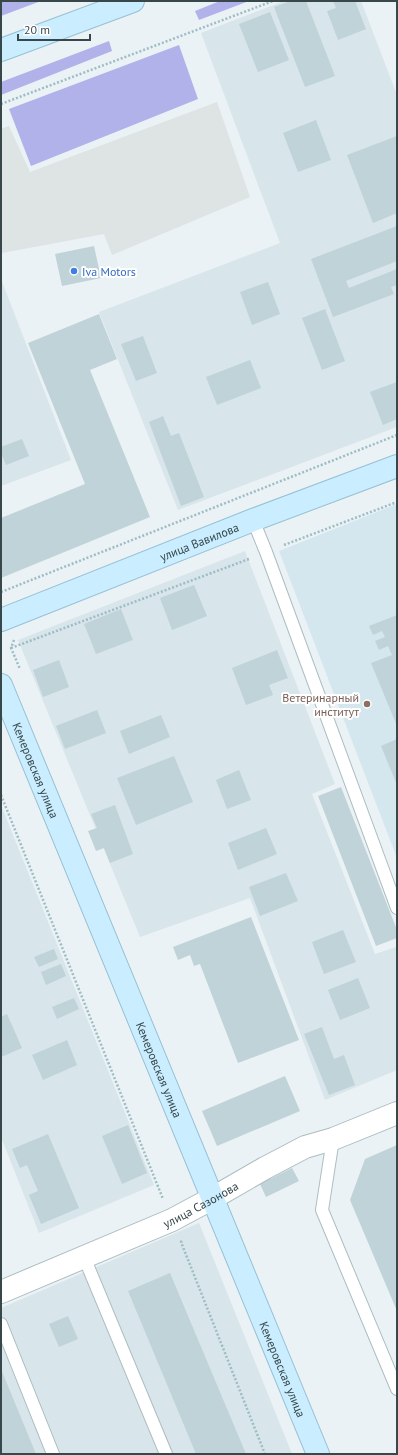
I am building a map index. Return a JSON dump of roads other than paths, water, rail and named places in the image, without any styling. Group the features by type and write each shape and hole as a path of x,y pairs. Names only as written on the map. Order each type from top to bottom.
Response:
{"main road":[{"path":"1,50 133,1"},
{"name":"улица Вавилова","path":"1,620 253,520 397,466"},
{"name":"Кемеровская улица","path":"1,685 318,1454"}],"street":[{"name":"улица Сазонова","path":"1,1292 172,1220 298,1151 333,1139 397,1113"}],"lane":[{"path":"253,520 397,908"},
{"path":"333,1139 322,1210 397,1389"},
{"path":"84,1257 166,1454"},
{"path":"1,1324 53,1454"}],"place":[{"name":"Iva Motors","path":"74,271"},
{"name":"Ветеринарный институт","path":"367,704"}]}
